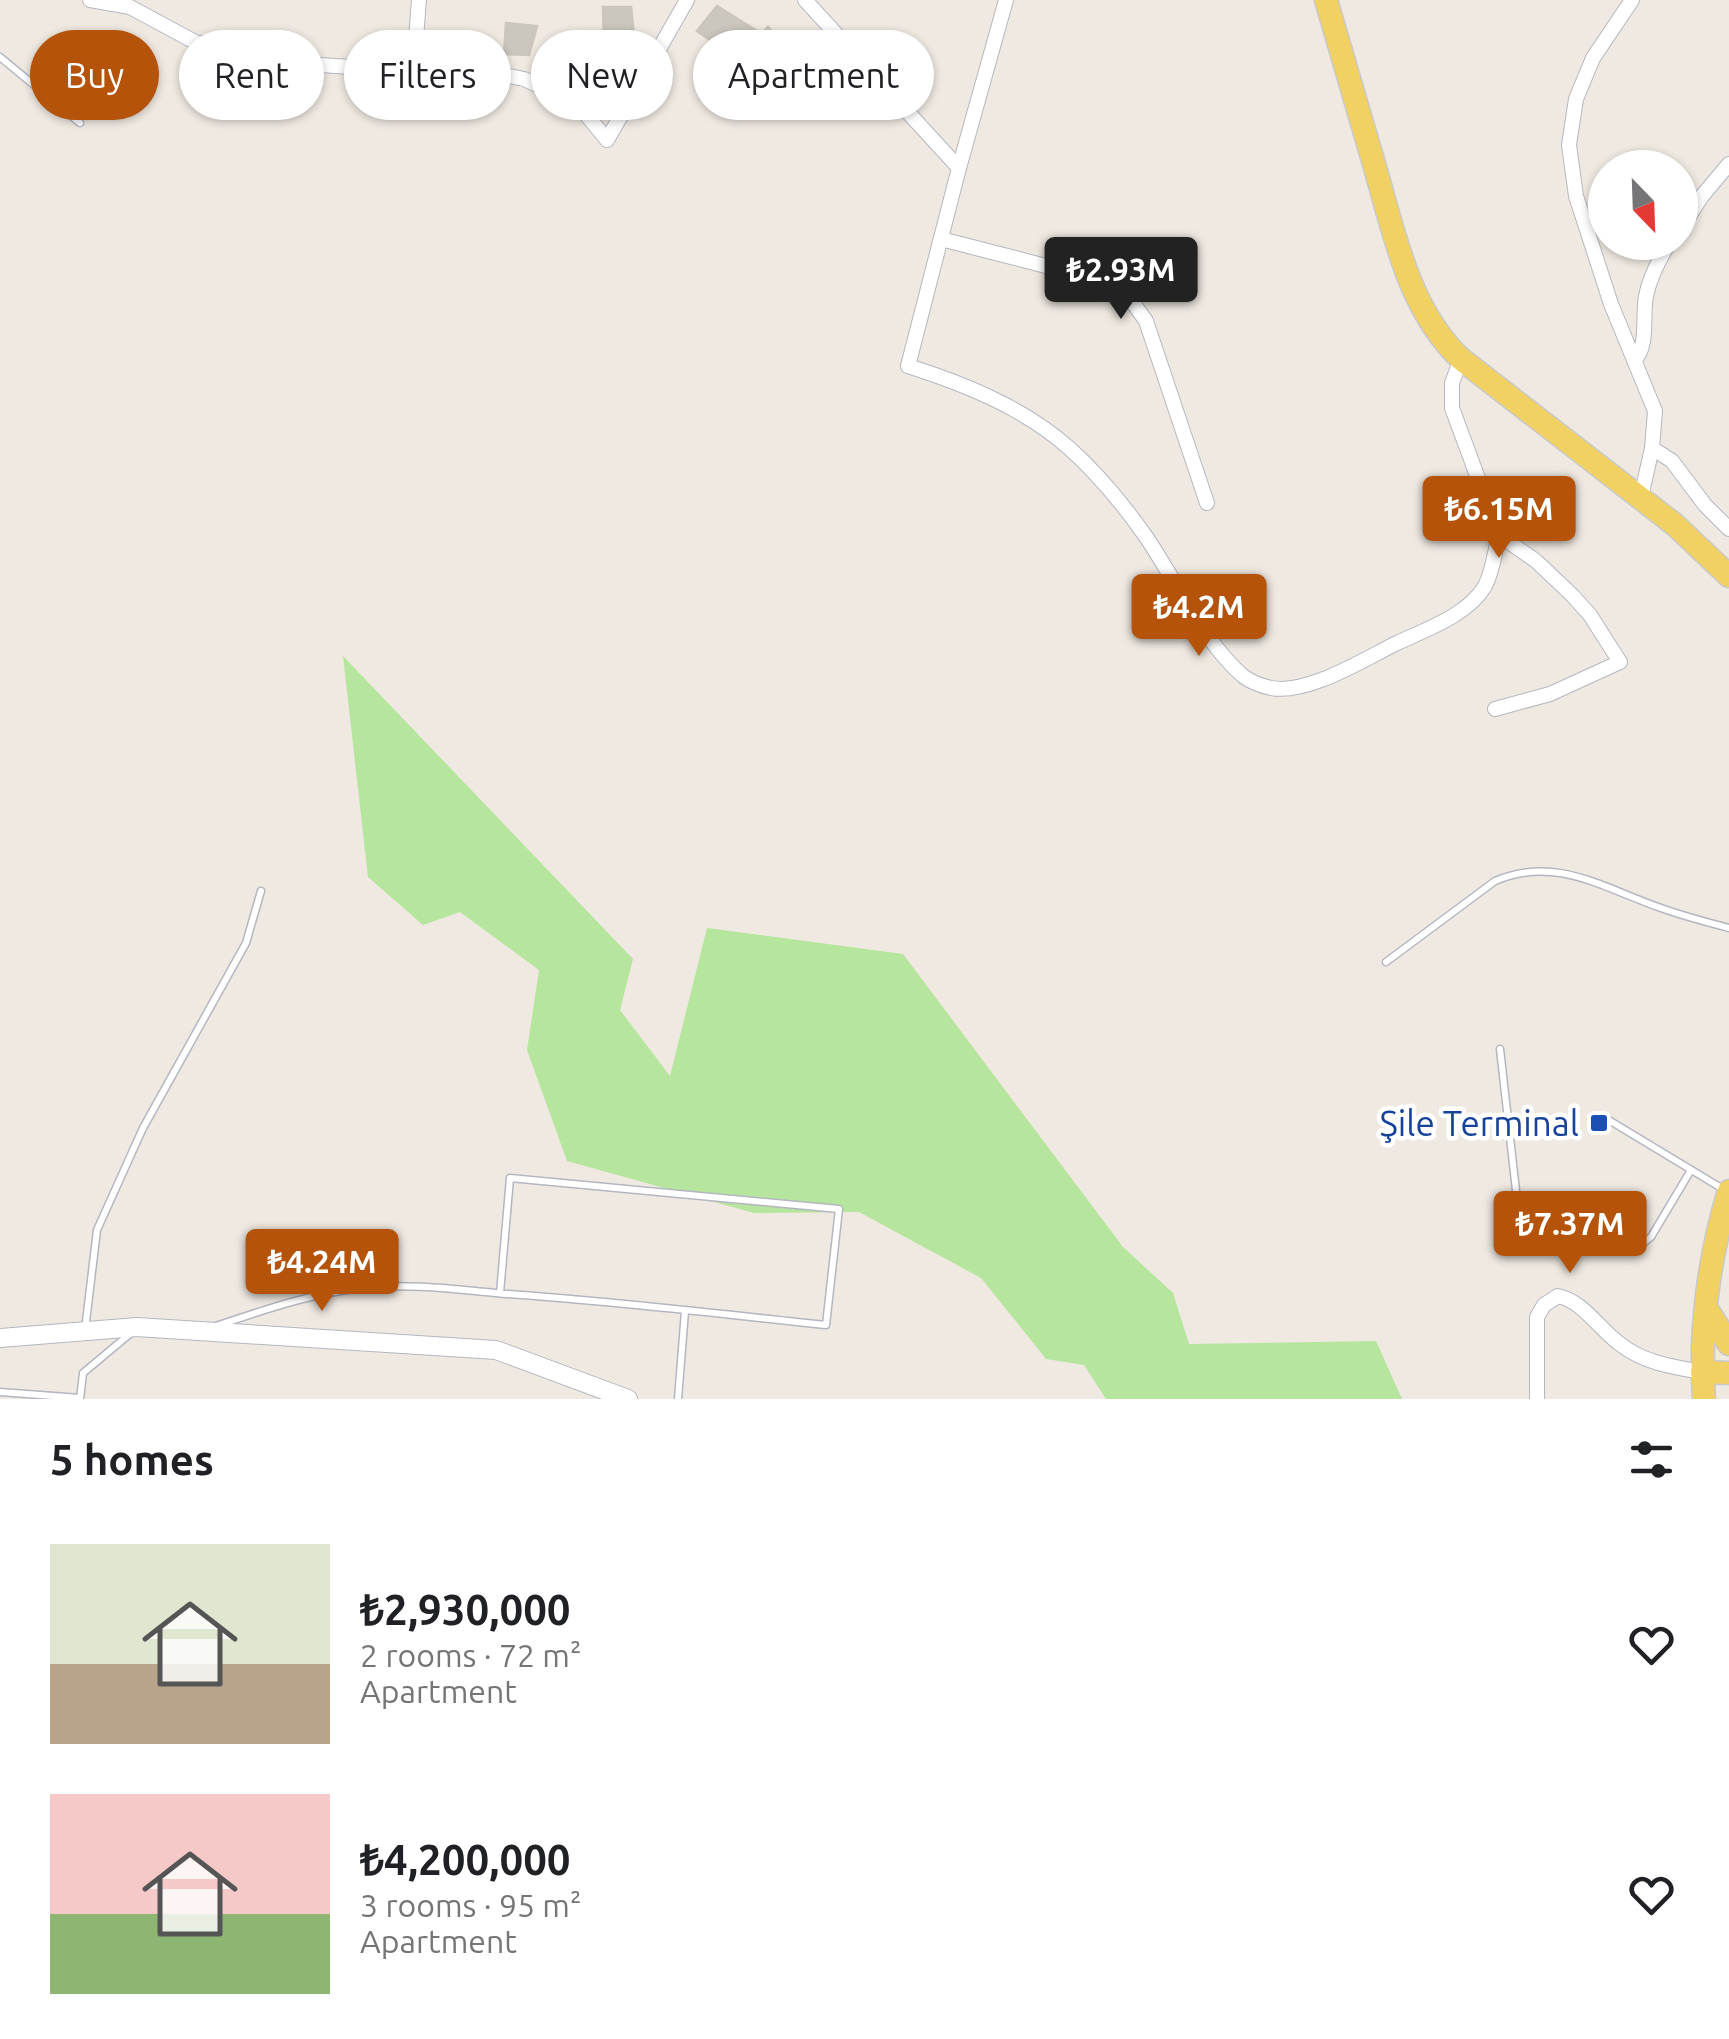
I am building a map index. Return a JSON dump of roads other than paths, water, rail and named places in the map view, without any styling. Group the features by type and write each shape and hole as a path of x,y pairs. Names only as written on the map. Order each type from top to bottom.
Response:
{"main road":[{"path":"1326,0 1399,250 1426,318 1461,359 1674,524 1729,576"},
{"path":"1704,1399 1706,1309 1729,1190"},
{"path":"1706,1309 1729,1344"},
{"path":"1702,1372 1729,1373"}],"street":[{"path":"90,0 130,7 195,42 234,54 273,62 344,67"},
{"path":"417,30 419,0"},
{"path":"511,76 576,102 607,140 687,0"},
{"path":"805,0 959,168"},
{"path":"1006,0 908,366 1000,403 1067,446 1124,507 1211,640 1243,676 1272,688 1286,690 1312,684 1472,602 1484,586 1499,535"},
{"path":"1632,0 1593,58 1576,99 1569,145 1576,196 1611,304 1654,411 1652,448 1640,497"},
{"path":"1698,202 1729,164"},
{"path":"941,239 1104,281 1132,300 1150,332 1207,502"},
{"path":"1634,360 1642,352 1645,300 1659,260"},
{"path":"1461,359 1452,383 1452,408 1499,535 1536,561 1572,595 1620,662 1550,694 1495,709"},
{"path":"1652,448 1672,461 1729,529"},
{"path":"1538,1399 1537,1317 1544,1304 1558,1296 1569,1298 1621,1346 1652,1362 1702,1372"},
{"path":"0,1338 138,1327 496,1350 628,1399"}],"lane":[{"path":"0,57 80,123"},
{"path":"1386,962 1482,889 1509,875 1540,870 1570,874 1662,909 1729,928"},
{"path":"85,1331 97,1230 144,1128 246,943 261,891"},
{"path":"1500,1049 1520,1226 1617,1252 1637,1248 1651,1237 1691,1170"},
{"path":"1607,1119 1729,1190"},
{"path":"200,1330 293,1300 364,1288 413,1287 826,1325 839,1208 510,1178 500,1293"},
{"path":"678,1399 685,1310"},
{"path":"0,1392 80,1399 82,1373 138,1327"}],"place":[{"name":"Şile Terminal","path":"1599,1123"}]}
